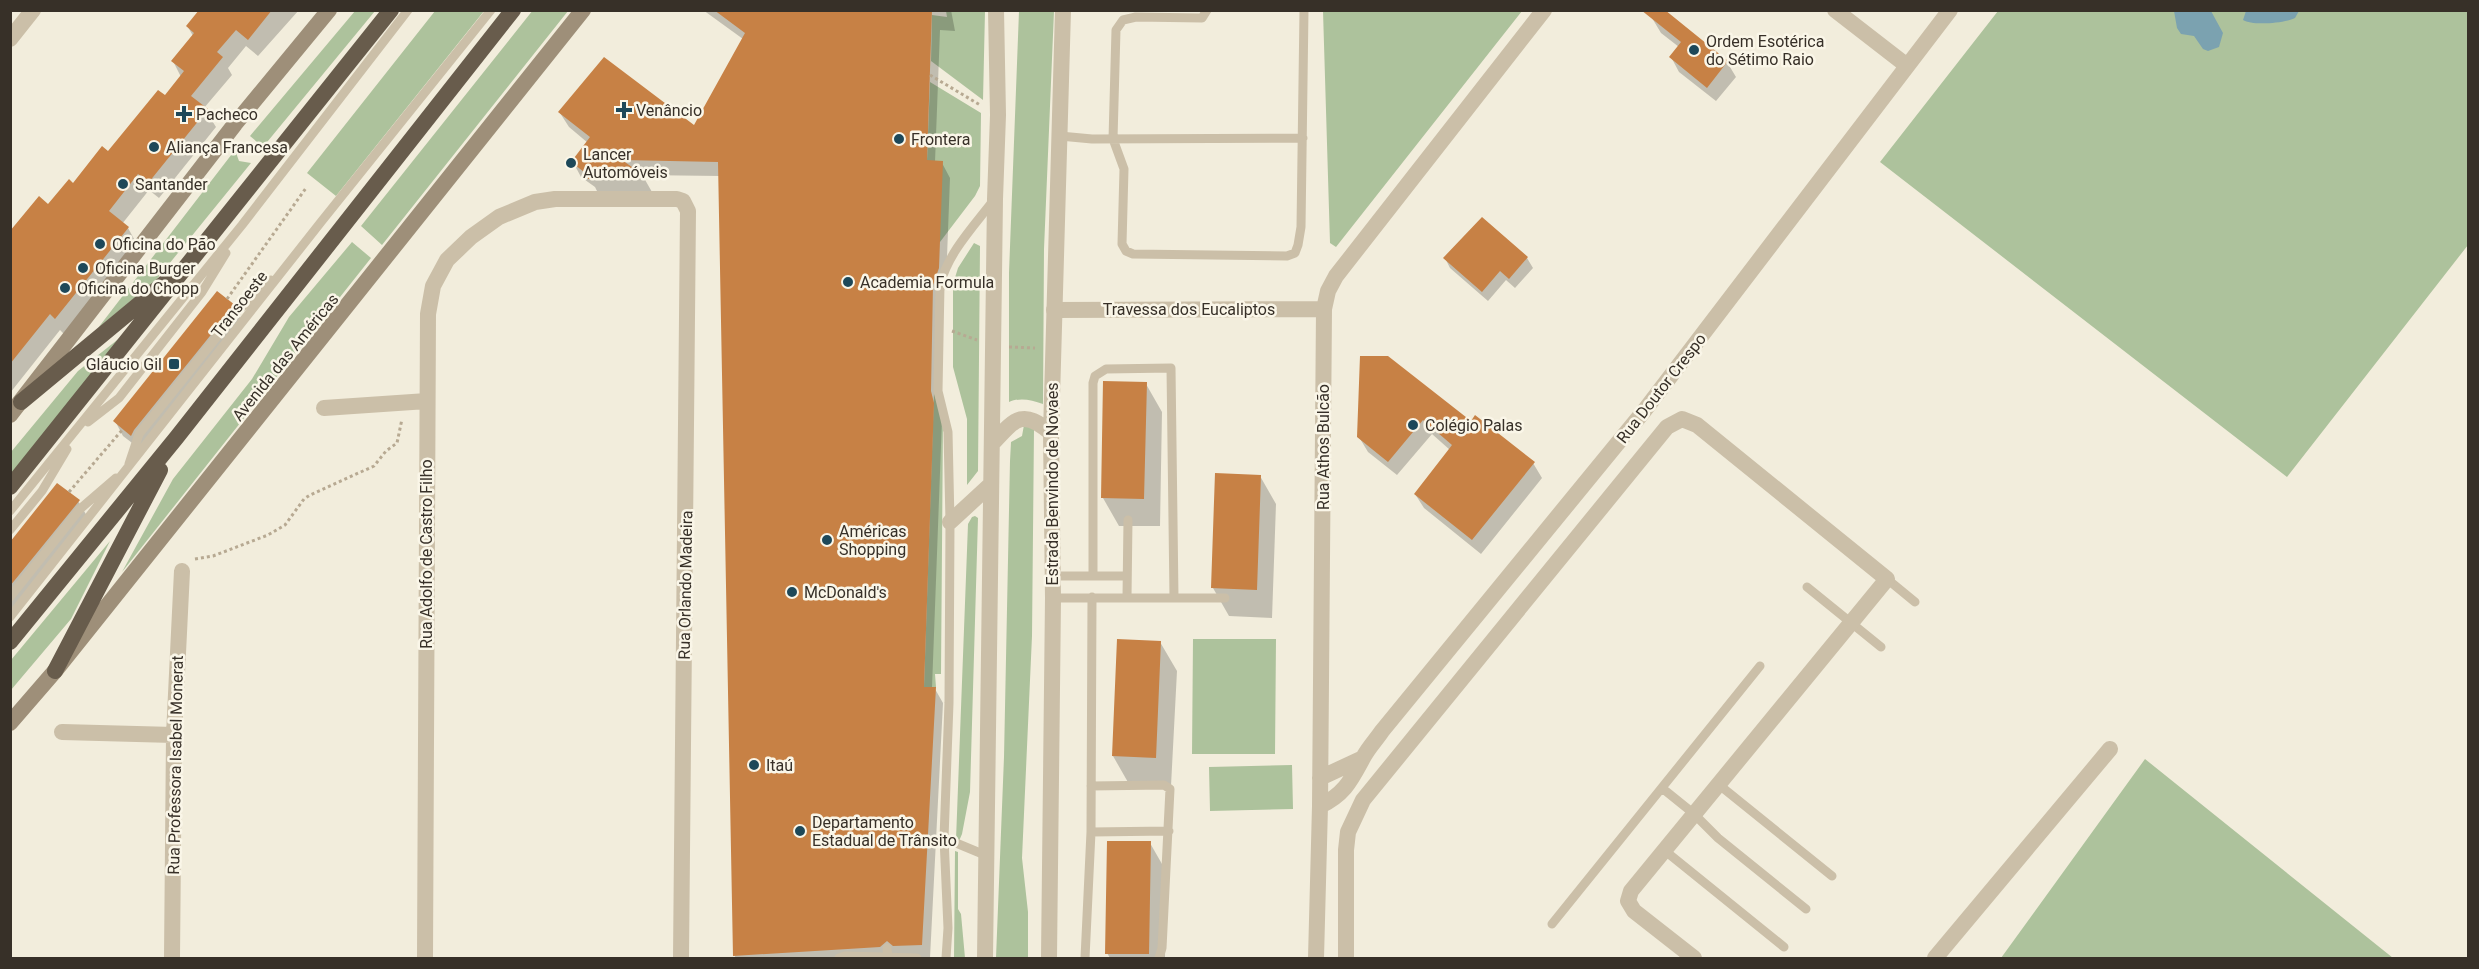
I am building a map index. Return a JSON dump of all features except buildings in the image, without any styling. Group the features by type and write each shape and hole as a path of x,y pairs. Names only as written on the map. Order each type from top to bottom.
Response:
{"highway":[{"path":"10,487 391,10"},
{"name":"Avenida das Américas","path":"10,642 177,437 513,10"},
{"path":"16,409 193,260"},
{"path":"55,671 177,437"}],"main road":[{"path":"16,409 231,129 329,10"},
{"name":"Avenida das Américas","path":"10,723 55,671 583,10"}],"street":[{"path":"10,39 33,10"},
{"path":"985,958 990,485 998,115 996,10"},
{"name":"Estrada Benvindo de Novaes","path":"1049,958 1053,598 1051,433 1063,10"},
{"name":"Rua Athos Bulcão","path":"1316,958 1320,806 1324,309 1328,291 1336,276 1544,10"},
{"path":"1835,10 1906,65"},
{"name":"Rua Doutor Crespo","path":"1320,806 1337,796 1348,785 1359,769 1363,758 1644,411 1950,10"},
{"name":"Rua Adolfo de Castro Filho","path":"425,958 428,314 433,286 447,261 471,237 499,217 535,202 555,199 677,199 683,201 688,211"},
{"name":"Rua Orlando Madeira","path":"681,958 688,211"},
{"name":"Travessa dos Eucaliptos","path":"1054,310 1324,309"},
{"path":"324,408 427,401"},
{"path":"992,444 1007,427 1017,420 1027,418 1037,421 1051,433"},
{"path":"1346,958 1346,850 1348,832 1363,800 1668,427 1682,419 1697,425 1887,579 1631,891 1628,901 1634,911 1694,958"},
{"path":"950,522 990,485"},
{"name":"Rua Professora Isabel Monerat","path":"172,958 174,735 182,571"},
{"path":"62,732 174,735"},
{"path":"1935,958 2110,748"},
{"name":"Rua Doutor Crespo","path":"1320,778 1363,758"}],"lane":[{"path":"10,511 79,428 107,409 118,398 202,292 242,225 408,10"},
{"name":"Transoeste","path":"10,616 491,10"},
{"path":"1208,10 1202,18 1136,16 1123,20 1116,30 1113,139 1124,169 1122,244 1126,251 1133,254 1287,256 1295,253 1300,236 1304,10"},
{"path":"1060,136 1113,139 1303,138"},
{"path":"946,958 948,928 944,838 949,703 950,522 948,432 938,391 940,285 944,269 954,252 995,199"},
{"path":"1093,576 1093,383 1095,376 1106,369 1172,368 1174,597"},
{"path":"10,530 42,491 79,428"},
{"path":"10,597 80,509 127,470"},
{"path":"1127,597 1128,520"},
{"path":"1053,576 1127,576"},
{"path":"1887,579 1915,602"},
{"path":"1807,587 1881,647"},
{"path":"1086,958 1092,786 1092,597"},
{"path":"1053,598 1225,598"},
{"path":"1552,924 1760,666"},
{"path":"1718,784 1832,876"},
{"path":"1092,786 1168,787 1171,794 1162,948 1159,958"},
{"path":"1662,788 1693,813 1718,838 1806,909"},
{"path":"1091,832 1169,831"},
{"path":"944,838 985,855"},
{"path":"1664,850 1784,946"},
{"path":"839,958 845,956 917,958"}],"path":[{"path":"930,75 998,115"},
{"path":"227,299 306,188"},
{"path":"182,571 190,561 213,556 268,535 285,525 304,499 310,495 374,466 386,450 397,443 407,403"},
{"path":"69,492 123,429"}],"green space":[{"path":"533,10 568,11 382,245 361,226"},
{"path":"355,11 375,11 263,147 250,136"},
{"path":"435,11 484,11 336,196 307,173"},
{"path":"946,11 985,11 983,100 931,61 932,15 947,17"},
{"path":"1019,11 1054,11 1044,249 1043,404 1022,399 1009,402 1009,273"},
{"path":"1323,11 1522,11 1336,247 1330,243"},
{"path":"1998,11 2468,11 2468,245 2287,477 1880,162"},
{"path":"930,82 981,113 980,186 940,242 927,160"},
{"path":"235,150 239,161 251,163 156,280 98,328"},
{"path":"352,242 371,258 122,572 173,479 252,379 289,317"},
{"path":"974,243 980,246 978,471 967,485 967,419 953,367 953,284 958,268"},
{"path":"126,333 11,477 11,452 78,371"},
{"path":"934,393 943,420 941,674 935,674 936,687 924,687"},
{"path":"1024,425 1034,429 1032,636 1022,858 1028,912 1028,958 996,958 1004,757 1010,461 1011,442 1022,436"},
{"path":"975,516 978,518 970,792 959,841 956,840 968,524"},
{"path":"110,541 71,619 11,690 11,660"},
{"path":"1193,639 1276,639 1275,754 1192,754"},
{"path":"2145,759 2393,958 2001,958"},
{"path":"1292,765 1293,809 1210,811 1209,767"},
{"path":"955,851 958,852 958,909 961,914 965,958 954,958"}],"water":[{"path":"2246,10 2299,11 2291,20 2261,23 2243,20"},
{"path":"2174,11 2211,11 2223,33 2219,47 2208,51 2203,49 2194,36 2181,34 2177,28"}],"place":[{"name":"Ordem Esotérica do Sétimo Raio","path":"1694,50"},
{"name":"Venâncio","path":"624,110"},
{"name":"Pacheco","path":"184,114"},
{"name":"Frontera","path":"899,139"},
{"name":"Aliança Francesa","path":"154,147"},
{"name":"Lancer Automóveis","path":"571,163"},
{"name":"Santander","path":"123,184"},
{"name":"Oficina do Pão","path":"100,244"},
{"name":"Oficina Burger","path":"83,268"},
{"name":"Academia Formula","path":"848,282"},
{"name":"Oficina do Chopp","path":"65,288"},
{"name":"Gláucio Gil","path":"174,364"},
{"name":"Colégio Palas","path":"1413,425"},
{"name":"Américas Shopping","path":"827,540"},
{"name":"McDonald's","path":"792,592"},
{"name":"Itaú","path":"754,765"},
{"name":"Departamento Estadual de Trânsito","path":"800,831"}]}
